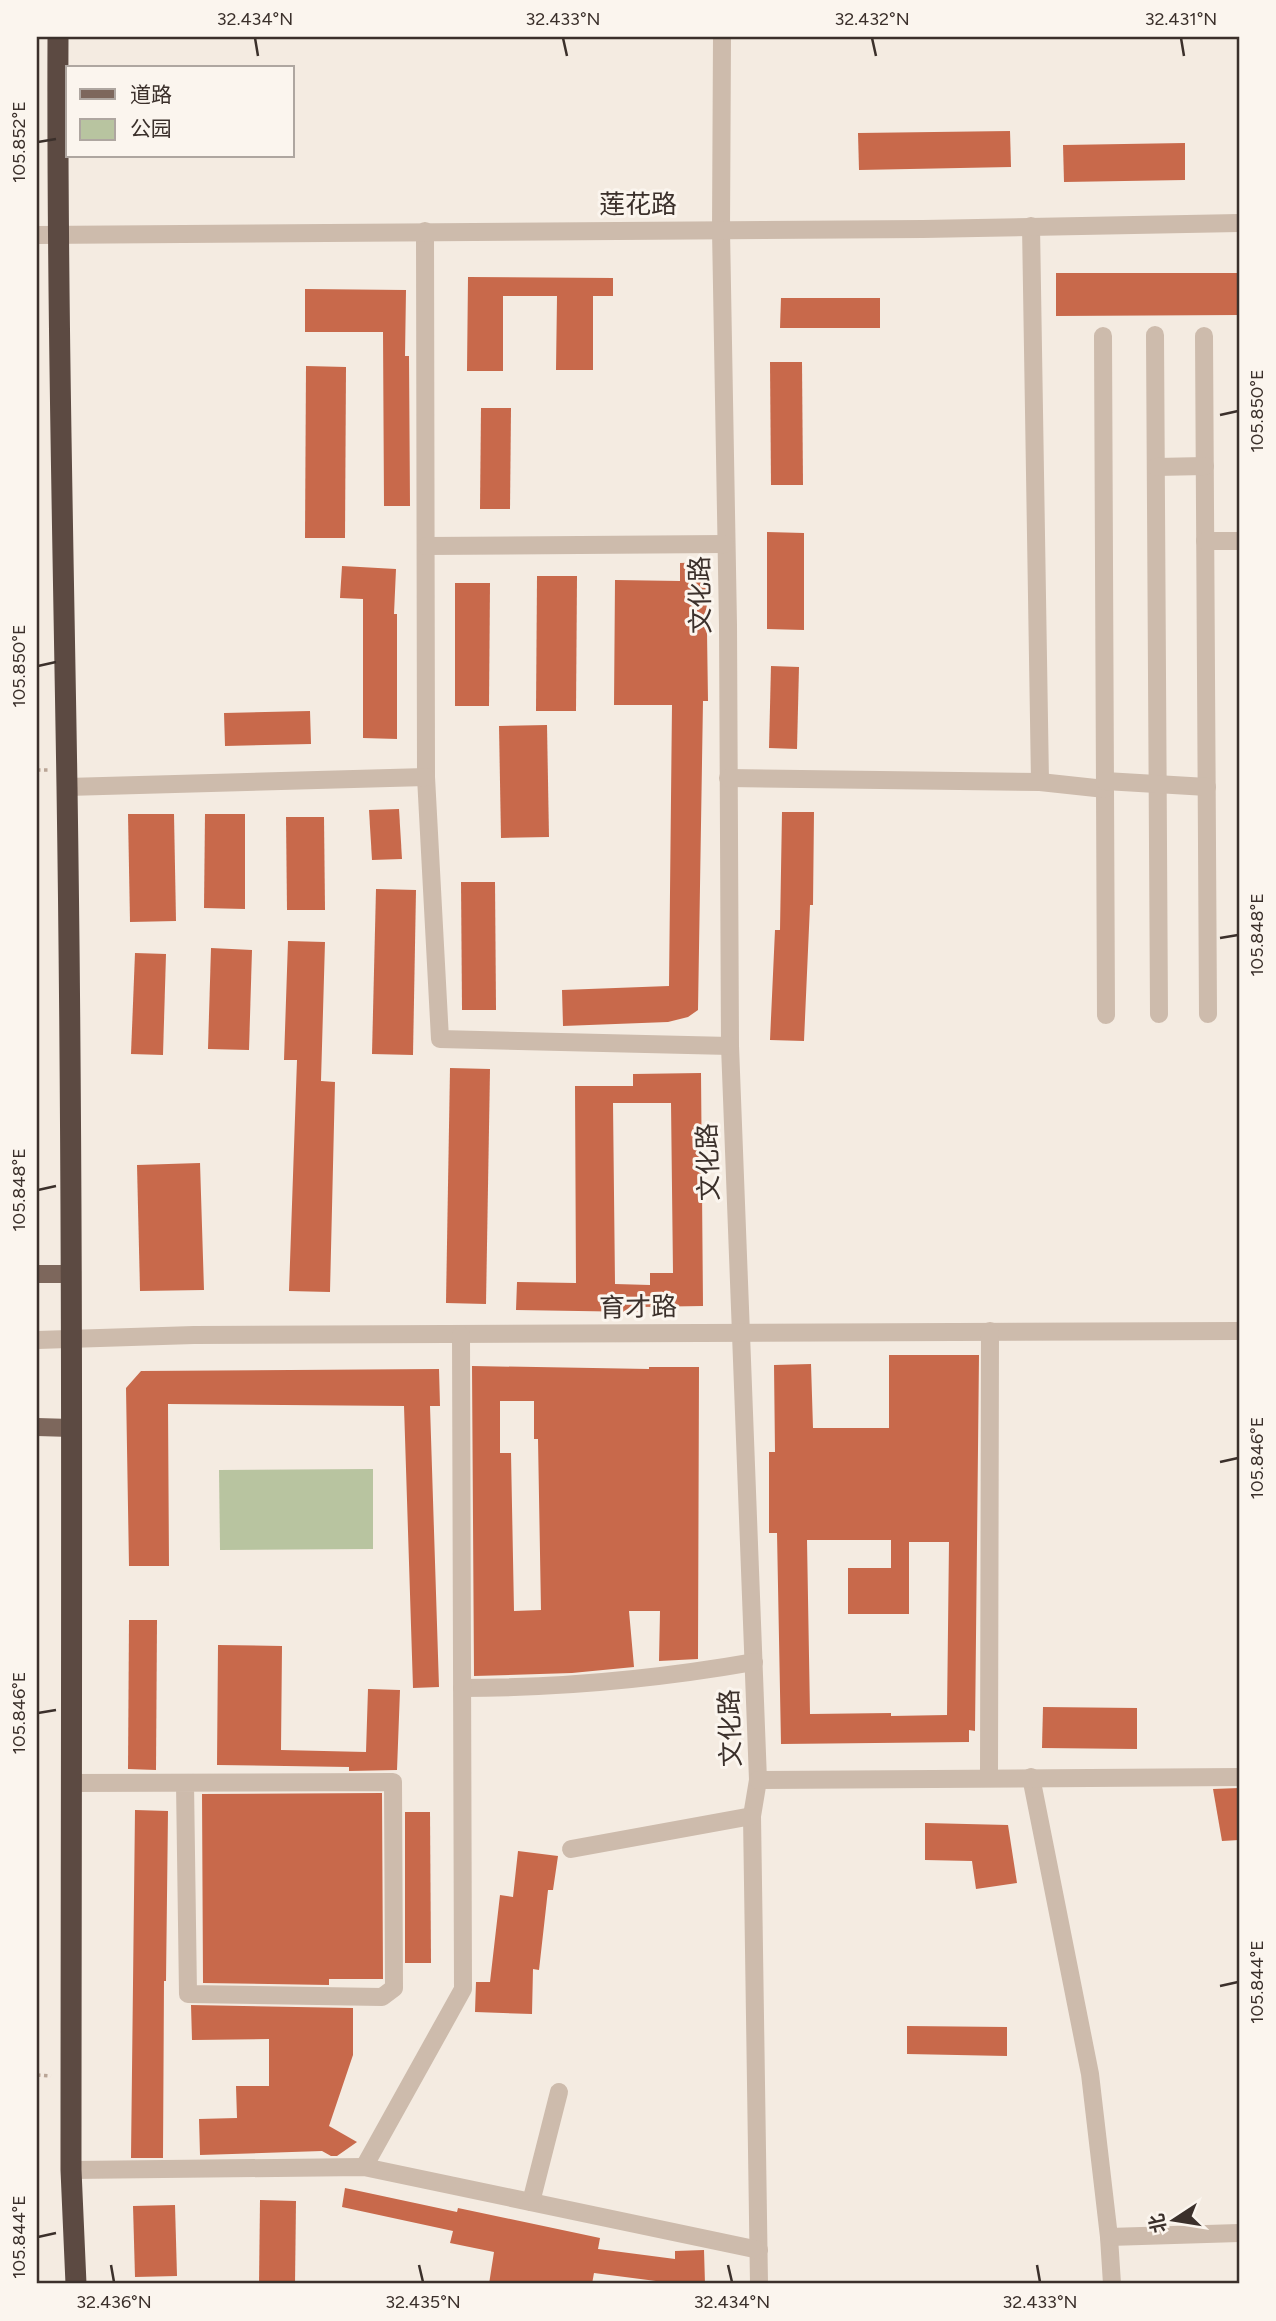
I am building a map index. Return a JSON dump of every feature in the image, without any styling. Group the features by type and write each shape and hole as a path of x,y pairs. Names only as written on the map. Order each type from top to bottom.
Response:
{"highway":[{"path":"58,37 47,234 67,787 71,1274 71,2170 76,2284"}],"main road":[{"path":"37,1274 71,1274"},
{"path":"37,1427 71,1428"}],"street":[{"name":"文化路","path":"722,37 721,230 730,1046 758,1780 752,1816 759,2284"},
{"name":"莲花路","path":"47,234 721,230 1239,223"},
{"path":"1031,226 1040,782"},
{"path":"425,231 426,778 440,1039 730,1046"},
{"path":"1155,335 1159,1014"},
{"path":"1204,335 1208,1014"},
{"path":"1102,336 1106,1015"},
{"path":"1156,467 1205,466"},
{"path":"1205,541 1239,541"},
{"path":"426,546 725,544"},
{"path":"67,787 426,778"},
{"path":"728,778 1207,787"},
{"path":"989,1777 990,1331"},
{"name":"育才路","path":"37,1340 71,1337 1239,1331"},
{"path":"364,2167 463,1989 461,1335"},
{"path":"462,1688 634,1681 754,1662"},
{"path":"1031,1777 1090,2074 1112,2284"},
{"path":"758,1780 1239,1777"},
{"path":"71,1783 393,1782 394,1988 382,1997 188,1994 185,1783"},
{"path":"571,1849 752,1816"},
{"path":"531,2202 559,2092"},
{"path":"71,2170 364,2167 759,2250"},
{"path":"1109,2237 1239,2233"}],"green space":[{"path":"373,1469 373,1549 220,1550 219,1470"}],"building":[{"path":"1010,131 1011,167 859,170 858,133"},
{"path":"1185,143 1185,180 1064,182 1063,145"},
{"path":"1056,273 1239,273 1239,315 1056,316"},
{"path":"468,277 613,278 613,296 593,296 593,370 556,370 557,296 503,296 503,371 467,371"},
{"path":"305,289 406,290 405,356 409,356 410,506 384,506 383,332 305,332"},
{"path":"781,298 880,298 880,328 780,328"},
{"path":"770,362 802,362 803,485 771,485"},
{"path":"306,366 346,367 345,538 305,538"},
{"path":"481,408 511,408 510,509 480,509"},
{"path":"767,532 804,533 804,630 767,629"},
{"path":"706,562 708,701 703,701 698,1010 688,1017 668,1022 563,1026 562,990 669,986 672,705 614,705 615,580 680,581 680,563"},
{"path":"342,566 396,569 394,614 397,614 397,739 363,738 363,599 340,598"},
{"path":"537,576 577,576 576,711 536,711"},
{"path":"455,583 490,583 489,706 455,706"},
{"path":"771,666 799,667 797,749 769,748"},
{"path":"310,711 311,744 225,746 224,713"},
{"path":"547,725 549,837 501,838 499,726"},
{"path":"399,809 402,859 372,860 369,810"},
{"path":"782,812 814,812 813,905 810,905 804,1041 770,1040 775,930 780,930"},
{"path":"128,814 174,814 176,921 130,922"},
{"path":"205,814 245,814 245,909 204,908"},
{"path":"286,817 324,817 325,910 287,910"},
{"path":"461,882 495,882 496,1010 462,1010"},
{"path":"376,889 416,890 413,1055 372,1054"},
{"path":"288,941 325,942 321,1081 335,1082 330,1292 289,1291 297,1060 284,1060"},
{"path":"211,948 252,950 249,1050 208,1049"},
{"path":"135,953 166,954 163,1055 131,1054"},
{"path":"450,1068 490,1069 486,1304 446,1303"},
{"path":"701,1073 703,1306 641,1307 641,1312 516,1310 517,1282 576,1283 575,1086 633,1086 633,1074","holes":["613,1103 671,1103 673,1273 650,1273 650,1285 615,1284"]},
{"path":"200,1163 204,1290 140,1291 137,1165"},
{"path":"889,1355 979,1355 975,1731 969,1730 969,1742 781,1744 777,1533 769,1533 769,1452 775,1452 774,1365 811,1364 813,1428 889,1428","holes":["807,1540 891,1540 891,1568 848,1568 848,1614 909,1614 909,1542 949,1542 947,1715 810,1714"]},
{"path":"472,1366 649,1369 699,1367 698,1659 659,1661 660,1611 629,1611 634,1667 572,1673 474,1676","holes":["500,1401 534,1401 534,1439 538,1439 541,1610 514,1611 511,1453 500,1453"]},
{"path":"439,1369 440,1406 430,1406 439,1687 413,1688 404,1406 168,1404 169,1566 129,1566 126,1388 141,1371"},
{"path":"129,1620 157,1620 156,1770 128,1769"},
{"path":"218,1645 282,1646 281,1750 366,1752 368,1689 400,1690 397,1770 349,1771 349,1767 217,1765"},
{"path":"1043,1707 1137,1708 1137,1749 1042,1748"},
{"path":"1239,1788 1239,1840 1222,1841 1213,1789"},
{"path":"382,1793 383,1979 329,1979 329,1985 203,1983 202,1794"},
{"path":"135,1810 168,1811 163,2158 131,2158"},
{"path":"405,1812 430,1812 431,1963 405,1963"},
{"path":"925,1823 1008,1825 1017,1883 976,1889 972,1861 925,1860"},
{"path":"518,1851 558,1856 553,1890 548,1890 539,1970 533,1969 532,2014 475,2012 476,1982 490,1982 500,1895 513,1897"},
{"path":"191,2005 353,2008 353,2055 329,2126 357,2142 337,2156 322,2151 200,2155 199,2119 237,2118 236,2086 269,2086 269,2039 192,2040"},
{"path":"907,2026 1007,2027 1007,2056 907,2054"},
{"path":"345,2188 457,2212 458,2208 600,2238 598,2249 675,2259 675,2251 704,2250 705,2284 679,2284 594,2273 592,2284 489,2284 494,2252 450,2243 453,2231 342,2207"},
{"path":"260,2200 296,2201 295,2284 259,2284"},
{"path":"175,2205 177,2276 135,2277 133,2206"}]}
